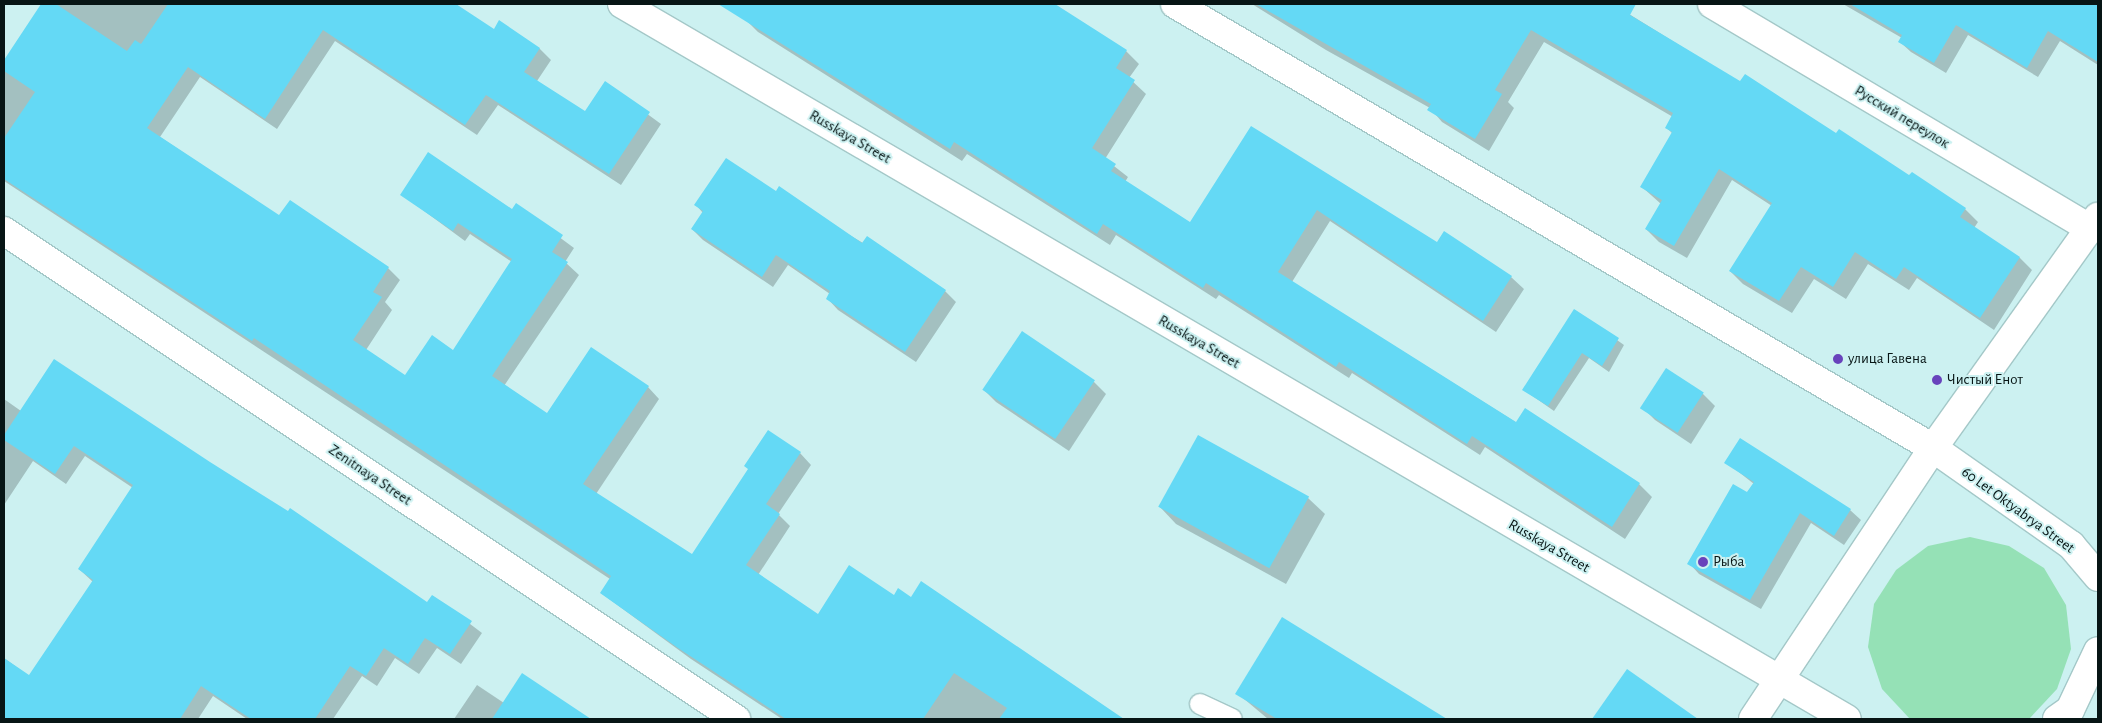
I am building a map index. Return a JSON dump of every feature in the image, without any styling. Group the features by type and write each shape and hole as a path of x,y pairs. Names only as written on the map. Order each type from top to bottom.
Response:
{"main road":[{"name":"Russkaya Street","path":"622,4 1778,680"},
{"path":"1174,4 1933,448"},
{"name":"Русский переулок","path":"1712,4 2094,223"},
{"path":"1753,719 1933,448 2094,223"},
{"name":"Zenitnaya Street","path":"4,231 736,719"},
{"name":"60 Let Oktyabrya Street","path":"1933,448 2071,545 2098,577"},
{"path":"2057,719 2070,710 2098,651"},
{"path":"1778,680 1847,719"}],"lane":[{"path":"1200,704 1232,719"}],"green space":[{"path":"1970,537 2009,546 2044,568 2066,605 2071,649 2057,689 2029,719 1910,719 1882,689 1868,647 1874,604 1896,570 1928,546"}],"building":[{"path":"41,4 56,4 127,51 135,40 141,44 168,4 456,4 494,29 499,20 540,48 524,72 585,111 605,81 650,112 609,174 486,95 465,125 323,30 265,119 188,67 147,128 279,215 290,200 389,267 373,292 382,297 353,340 405,375 432,335 453,350 512,259 458,223 453,231 400,195 428,152 512,209 516,203 563,235 552,252 568,262 492,376 547,413 591,347 649,386 583,484 692,554 748,469 744,466 768,430 801,452 766,504 780,514 746,565 818,614 849,565 894,595 898,588 911,597 921,581 1124,719 999,719 1007,708 954,673 923,719 786,719 678,648 600,593 611,576 254,338 252,341 4,179 4,138 35,92 4,71 4,60"},
{"path":"718,4 1055,4 1127,50 1116,68 1135,80 1092,148 1116,164 1111,171 1190,222 1251,126 1437,242 1444,231 1512,276 1483,321 1317,210 1278,272 1516,422 1525,408 1640,483 1612,527 1472,436 1467,444 1339,362 1336,367 1206,283 1203,288 1103,224 1097,234 954,142 950,149"},
{"path":"1256,4 1636,4 1630,15 1740,81 1745,74 1836,133 1839,129 1909,175 1912,172 1966,208 1960,217 2020,257 1980,318 1904,267 1896,279 1855,252 1833,287 1801,267 1779,301 1729,271 1772,203 1719,169 1674,246 1645,229 1662,200 1640,187 1672,132 1665,128 1673,113 1531,30 1495,90 1502,94 1475,139 1427,110 1431,104"},
{"path":"1850,4 2098,4 2098,62 2048,31 2027,68 1956,25 1934,63 1898,42 1902,35"},
{"path":"726,158 776,191 779,186 862,243 867,236 946,290 905,352 826,299 830,291 776,255 762,277 691,229 703,211 694,205"},
{"path":"1574,309 1619,338 1602,366 1582,353 1548,406 1522,390"},
{"path":"1022,331 1095,380 1055,439 982,390"},
{"path":"54,359 210,462 288,511 290,508 427,602 432,595 472,621 450,654 425,638 408,664 384,648 366,676 350,666 315,719 251,719 201,686 180,719 4,719 4,658 29,675 93,580 78,569 133,485 74,446 55,474 4,440 4,435"},
{"path":"1666,368 1704,393 1678,433 1640,408"},
{"path":"1198,435 1309,497 1269,568 1158,507"},
{"path":"1740,438 1851,509 1834,536 1800,513 1750,600 1687,564 1733,484 1747,492 1754,482 1724,463"},
{"path":"1282,617 1447,719 1277,719 1235,694"},
{"path":"1627,669 1698,719 1592,719"},
{"path":"522,673 591,719 492,719"}],"place":[{"name":"улица Гавена","path":"1838,359"},
{"name":"Чистый Енот","path":"1937,380"},
{"name":"Рыба","path":"1703,562"}]}
